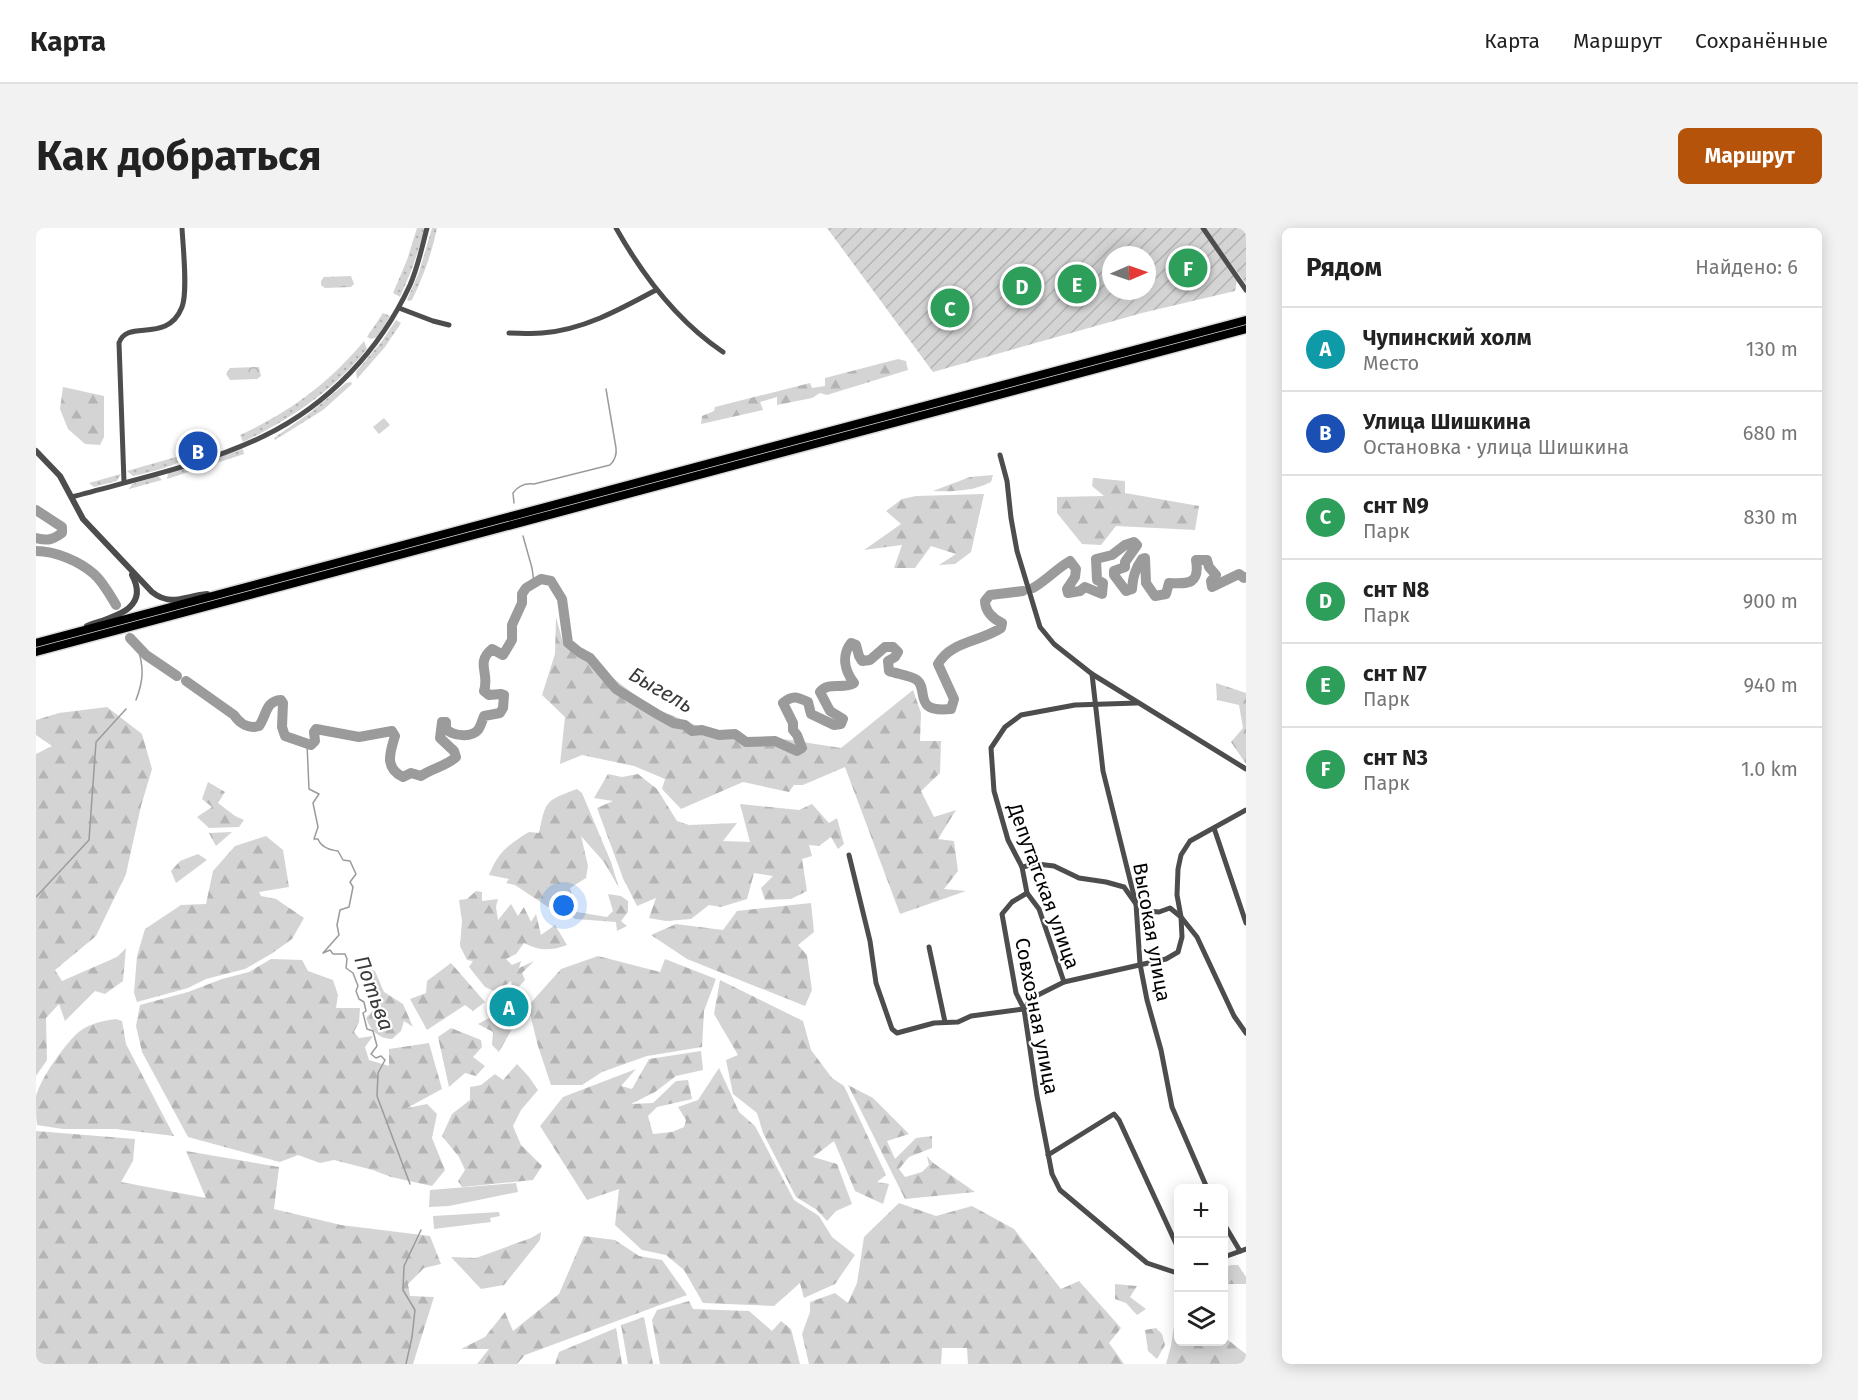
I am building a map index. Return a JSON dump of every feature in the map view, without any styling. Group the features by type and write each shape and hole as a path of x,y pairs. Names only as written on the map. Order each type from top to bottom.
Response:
{"highway":[{"path":"36,643 1246,321"},
{"path":"36,652 1246,329"}],"street":[{"path":"124,482 119,343 121,336 126,332 157,330 168,326 183,306 182,228"},
{"path":"72,497 231,450 265,436 296,418 323,398 366,356 399,308 411,282 427,228"},
{"path":"615,228 656,290 702,336 723,352"},
{"path":"1203,228 1246,290"},
{"path":"508,333 542,333 562,330 618,310 656,290"},
{"path":"399,308 449,325"},
{"path":"36,452 60,476 82,519 152,592 165,600 220,593"},
{"path":"1000,455 1007,481 1017,550 1040,627 1054,644 1092,674 1246,769"},
{"path":"58,637 124,612 132,605 137,589 128,566"},
{"name":"Высокая улица","path":"1092,674 1103,771 1136,904 1140,964 1147,1000 1161,1050 1172,1107 1206,1184"},
{"name":"Депутатская улица","path":"1064,982 1039,909 1027,893 1022,867 1008,840 994,791 991,748 1005,726 1022,715 1075,705 1139,702"},
{"path":"849,855 870,941 876,983 892,1029 897,1034 933,1023 958,1022 971,1016 1024,1009 1032,998 1064,982 1166,959 1178,952 1182,937 1177,895 1181,855 1190,841 1246,810"},
{"path":"1214,828 1246,923"},
{"path":"1022,867 1037,864 1054,866 1079,878 1106,882 1124,888 1136,904 1147,911 1159,912 1170,908 1177,895"},
{"name":"Совхозная улица","path":"1027,893 1012,902 1002,914 1016,993 1024,1009 1036,1096 1052,1174 1060,1190 1147,1263 1174,1272"},
{"path":"1170,908 1181,917 1197,937 1234,1016 1246,1033"},
{"path":"929,947 945,1022"},
{"path":"1048,1155 1114,1114 1138,1159 1174,1238"},
{"path":"1228,1229 1243,1250 1228,1256"}],"green space":[{"path":"417,228 425,228 400,297 393,293"},
{"path":"432,228 437,228 430,256 412,300 409,301 407,300 419,272"},
{"path":"827,228 1201,228 1237,280 1235,291 1142,313 933,372"},
{"path":"1205,228 1246,228 1246,284"},
{"path":"351,276 354,284 351,287 325,288 321,285 324,277"},
{"path":"383,313 390,316 377,337 371,339 367,337"},
{"path":"396,320 401,323 385,347 357,379 356,372"},
{"path":"364,341 367,349 325,391 278,424 243,442 240,435 276,416 308,395 337,370"},
{"path":"898,359 906,361 908,370 827,395 820,393 812,398 777,405 777,397 760,402 763,410 701,424 702,416 714,411 715,407 810,383 812,388 825,386 825,378"},
{"path":"259,367 261,376 257,379 230,380 226,374 230,368"},
{"path":"351,382 352,384 323,410 275,440 274,438 346,383"},
{"path":"63,387 104,396 104,437 100,445 85,444 68,429 60,409"},
{"path":"384,418 390,425 379,434 373,427"},
{"path":"243,449 244,454 167,479 168,473"},
{"path":"190,453 191,456 184,460 156,471 133,476 127,471"},
{"path":"121,474 117,481 94,487 89,483"},
{"path":"993,475 991,482 970,489 933,491 970,477"},
{"path":"158,476 162,480 129,489 132,484"},
{"path":"1093,478 1125,481 1125,493 1199,506 1195,530 1116,526 1101,545 1082,544 1057,513 1057,497 1104,496 1092,486"},
{"path":"984,494 971,552 955,564 939,565 956,554 931,546 915,568 894,568 902,545 864,550 901,524 886,511 902,499 916,496"},
{"path":"556,617 563,643 586,657 649,706 710,731 752,740 777,738 841,748 913,690 921,713 920,741 941,741 940,773 921,791 934,817 956,810 938,839 954,841 958,871 944,889 966,891 900,914 845,767 803,785 794,785 789,792 743,782 681,809 662,789 665,779 634,766 582,755 560,764 565,717 542,695 555,654"},
{"path":"1216,683 1246,693 1246,764 1231,742 1243,728 1239,705 1217,700"},
{"path":"107,707 142,734 152,769 126,874 96,936 55,970 62,981 117,957 126,948 123,981 105,994 95,991 65,1021 59,1004 46,1018 47,1060 36,1076 36,754 52,746 36,735 36,720 59,713"},
{"path":"608,774 622,777 638,774 657,789 677,821 689,825 737,823 723,841 750,842 740,804 799,810 812,804 829,823 837,818 844,844 838,849 831,837 819,846 809,845 812,856 802,859 807,891 791,899 765,900 761,888 773,876 754,873 747,899 721,907 709,905 691,919 666,921 649,918 656,898 637,906 623,878 597,808 613,801 594,798"},
{"path":"208,782 225,792 218,803 244,820 239,827 209,828 197,817 212,807 202,799"},
{"path":"577,789 582,793 611,862 619,888 604,862 581,836 588,866 586,878 570,888 577,912 607,917 613,911 608,894 621,896 628,901 628,912 621,921 627,926 617,931 616,922 575,919 556,904 548,907 515,885 506,883 509,879 489,875 501,854 510,845 529,832 539,833 543,814 553,799"},
{"path":"232,832 216,846 209,833"},
{"path":"266,836 283,850 289,887 259,892 261,896 276,899 304,918 292,939 245,969 206,979 188,988 137,1002 134,993 137,956 145,929 181,905 206,904 213,871 235,846"},
{"path":"198,854 207,860 176,883 171,871 180,861"},
{"path":"476,891 482,892 482,901 498,899 496,907 498,920 511,904 518,916 524,907 531,922 536,914 541,935 555,925 567,945 545,949 524,943 516,954 506,959 512,965 521,961 519,968 534,961 522,973 525,980 513,993 511,981 496,992 485,987 469,967 473,961 467,960 460,946 462,921 459,900 467,899"},
{"path":"811,903 814,932 798,945 807,955 812,990 805,1006 687,959 651,935 676,924 723,930 737,911"},
{"path":"598,956 660,972 665,959 716,979 704,1011 702,1047 647,1056 602,1072 582,1085 551,1085 528,1006 561,969"},
{"path":"271,959 302,960 308,971 333,980 338,995 336,1008 360,1008 359,1022 354,1032 359,1038 373,1036 365,1047 369,1060 389,1066 389,1049 429,1043 442,1089 407,1108 427,1104 437,1114 432,1138 445,1170 432,1186 391,1177 334,1160 320,1163 298,1155 280,1162 188,1137 142,1052 136,1026 140,1005 249,972"},
{"path":"451,963 485,1002 473,1011 465,1005 427,1030 410,999 426,993 427,981"},
{"path":"364,967 375,971 384,992 403,1004 413,1027 404,1021 401,1031 392,1039 379,1036 373,1030 366,1018 378,1005 375,998 367,998 367,975 361,972"},
{"path":"720,980 803,1021 811,1050 832,1078 844,1086 886,1175 877,1182 889,1184 883,1204 855,1191 834,1141 813,1157 837,1164 852,1204 836,1211 827,1221 817,1210 796,1197 763,1133 757,1113 733,1094 726,1060 738,1055 714,1014"},
{"path":"504,1010 513,1027 499,1052 492,1045 493,1032 478,1024"},
{"path":"116,1019 122,1021 126,1044 174,1136 116,1129 63,1129 37,1125 38,1090 61,1052 84,1028"},
{"path":"451,1028 481,1040 482,1047 473,1057 485,1066 476,1076 465,1073 449,1087 438,1037"},
{"path":"701,1051 703,1070 676,1076 655,1092 631,1104 653,1103 676,1081 688,1080 692,1099 657,1107 648,1116 653,1134 672,1132 684,1127 686,1120 678,1107 698,1100 719,1068 739,1112 755,1126 794,1200 819,1216 832,1237 855,1255 835,1284 804,1298 800,1283 774,1306 703,1303 684,1270 666,1255 642,1250 615,1225 619,1189 587,1200 540,1126 563,1097 636,1069 621,1086 632,1089 649,1059"},
{"path":"517,1064 538,1090 521,1110 513,1126 521,1145 542,1166 533,1180 462,1187 458,1181 465,1170 459,1157 442,1136 452,1114 470,1100 470,1087 481,1085 495,1074 503,1080"},
{"path":"848,1085 873,1098 909,1134 887,1141 895,1159 916,1138 932,1136 932,1148 909,1157 899,1169 905,1177 922,1172 929,1165 927,1156 975,1192 905,1199"},
{"path":"36,1131 135,1139 133,1161 121,1182 206,1198 186,1151 279,1167 274,1209 341,1225 430,1236 441,1264 424,1268 408,1284 410,1296 434,1297 413,1364 36,1364"},
{"path":"516,1183 518,1192 449,1206 429,1207 430,1190"},
{"path":"899,1203 936,1216 972,1206 1014,1229 1061,1289 1079,1281 1121,1328 1109,1343 1124,1364 968,1364 967,1348 942,1348 941,1364 809,1364 802,1334 810,1312 810,1302 835,1293 848,1303 857,1283 864,1237"},
{"path":"499,1212 500,1216 490,1218 491,1222 434,1229 433,1216"},
{"path":"541,1232 540,1240 504,1285 481,1289 451,1257 476,1258 531,1238"},
{"path":"584,1236 615,1240 639,1256 662,1260 687,1295 525,1355 517,1364 477,1364 489,1349 461,1349 485,1337 505,1312 513,1331 559,1294"},
{"path":"1238,1265 1246,1277 1246,1284 1228,1284 1228,1266"},
{"path":"1115,1284 1137,1286 1130,1297 1146,1309 1137,1315 1126,1303 1115,1299"},
{"path":"689,1301 693,1309 749,1311 772,1331 781,1321 791,1329 800,1364 660,1364 652,1320 657,1310"},
{"path":"644,1317 653,1364 628,1364 621,1325"},
{"path":"1174,1326 1174,1346 1228,1346 1228,1340 1246,1354 1246,1364 1166,1364"},
{"path":"616,1328 622,1364 555,1364 559,1352"},
{"path":"1156,1328 1162,1334 1165,1345 1157,1359 1148,1351 1145,1330"}],"waterway":[{"path":"514,503 513,493 517,488 612,463 616,451 606,389"},
{"name":"Быгель","path":"36,510 62,527 62,533 53,538 47,540 36,538"},
{"path":"523,536 534,582"},
{"name":"Быгель","path":"1033,588 1070,561 1076,569 1075,577 1067,589 1068,593 1080,591 1085,587 1102,594 1103,583 1097,580 1096,559 1112,555 1125,545 1134,542 1137,545 1125,562 1125,567 1114,571 1114,575 1126,591 1132,589 1136,570 1145,558 1146,583 1155,596 1166,594 1169,583 1192,581 1196,574 1196,560 1207,560 1209,567 1216,575 1211,581 1212,587 1239,574 1246,577"},
{"name":"Быгель","path":"36,551 59,555 88,569 100,581 116,605"},
{"name":"Быгель","path":"186,681 248,726 259,726 269,706 281,700 283,703 282,727 285,736 311,745 315,741 316,729 359,737 392,731 395,736 390,754 393,769 403,777 411,773 421,776 456,757 454,751 440,738 442,722 446,722 446,729 449,731 457,735 467,735 478,730 484,716 500,713 503,708 504,695 489,695 484,691 484,659 492,649 503,655 512,640 512,625 522,603 522,594 526,588 541,579 551,581 562,599 568,643 590,658 616,689 673,723 685,725 692,731 702,730 719,735 735,734 746,742 775,741 797,751 802,748 783,703 792,698 801,699 808,702 811,714 834,725 841,724 843,719 830,711 820,692 828,687 854,683 845,663 846,653 851,643 856,645 862,661 870,660 885,647 893,647 898,652 888,661 889,671 917,680 924,700 931,708 951,709 954,699 938,664 944,656 958,646 1001,628 1002,623 986,608 985,601 990,595 1023,591"},
{"name":"Быгель","path":"130,638 146,655 177,676"},
{"path":"136,700 141,686 142,673 137,645"},
{"path":"36,897 89,840 96,742 126,709"},
{"name":"Потьва","path":"307,744 309,789 319,794 313,803 318,827 314,839 318,839 326,848 338,851 343,860 350,861 356,874 350,882 353,887 349,907 340,910 337,925 339,935 323,953 330,950 333,954 345,954 346,968 353,973 358,986 356,991 359,999 364,1002 366,1011 363,1013 367,1029 373,1031 377,1046 371,1054 376,1058 381,1056 385,1060 378,1073 377,1096 410,1184"},
{"name":"Потьва","path":"406,1364 415,1310 403,1290 404,1266 421,1230"}],"place":[{"name":"снт N3","path":"1188,268"},
{"name":"снт N7","path":"1077,284"},
{"name":"снт N8","path":"1022,286"},
{"name":"снт N9","path":"950,308"},
{"name":"Улица Шишкина","path":"198,451"},
{"name":"Чупинский холм","path":"509,1007"}]}
